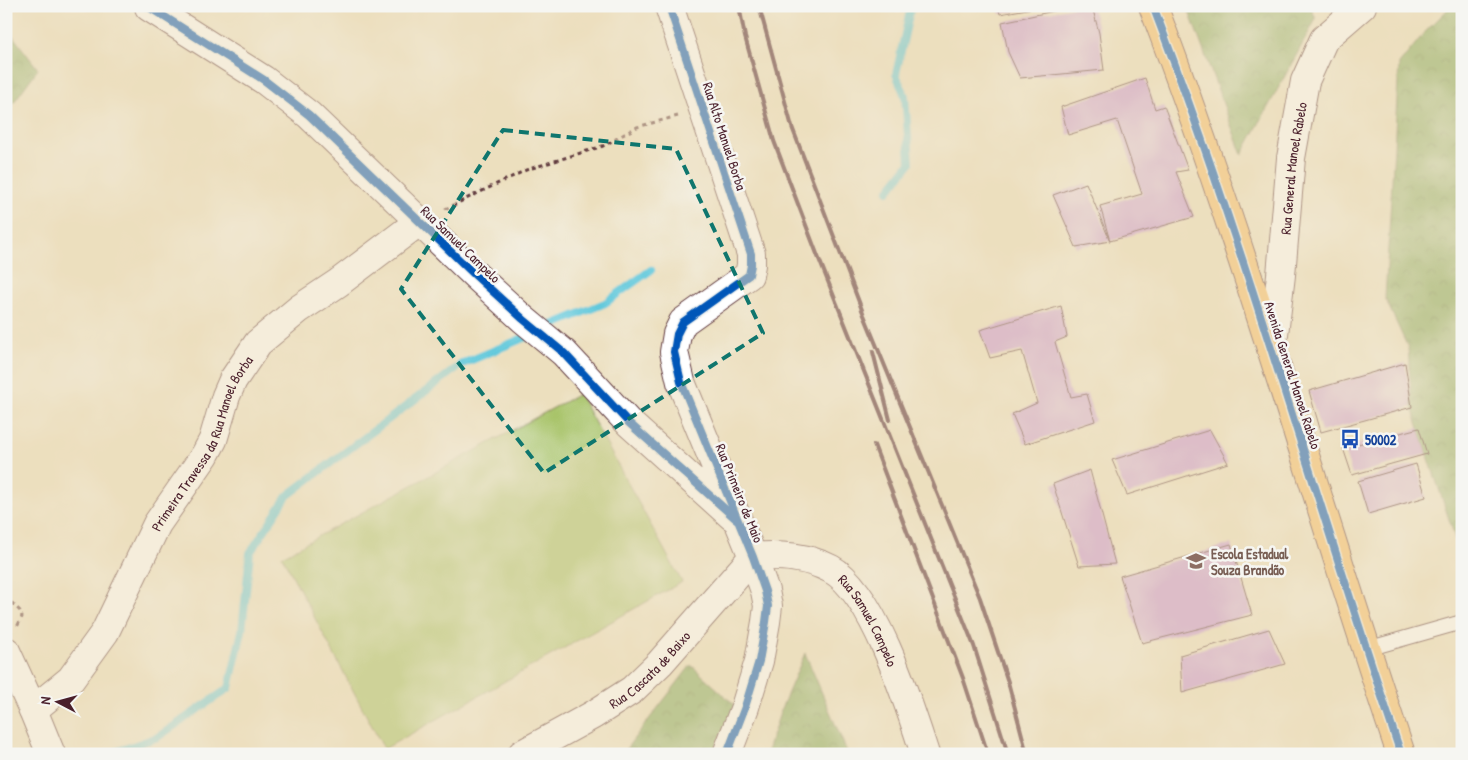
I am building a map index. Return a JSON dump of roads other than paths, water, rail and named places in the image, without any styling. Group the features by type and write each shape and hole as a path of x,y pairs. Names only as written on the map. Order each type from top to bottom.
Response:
{"main road":[{"name":"Avenida General Manoel Rabelo","path":"1153,6 1190,104 1402,754"}],"street":[{"name":"Rua Alto Manuel Borba","path":"669,6 751,254 751,265 748,275"},
{"name":"Rua General Manoel Rabelo","path":"1272,351 1281,275 1291,158 1305,81 1324,39 1362,6"},
{"name":"Rua Samuel Campelo","path":"149,7 264,80 310,115 523,319 564,353 629,423 738,521"},
{"name":"Primeira Travessa da Rua Manoel Borba","path":"33,710 71,679 106,632 157,524 205,455 213,440 226,396 233,380 258,343 299,309 338,283 420,221"},
{"name":"Rua Primeiro de Maio","path":"727,754 745,707 759,661 768,606 765,591 753,558 681,382 674,352 677,334 683,322 748,275"},
{"name":"Rua Samuel Campelo","path":"753,558 780,556 813,562 832,569 849,584 869,612 903,686 925,754"},
{"name":"Rua Cascata de Baixo","path":"522,754 593,715 632,690 660,663 753,558"},
{"path":"6,651 50,753"}],"lane":[{"path":"1367,649 1462,622"}],"waterway":[{"path":"888,191 910,163 905,96 896,74 911,6"},
{"path":"543,329 605,303 651,270"},
{"path":"110,754 158,737 229,688 242,631 250,553 287,496 462,364 533,334"}],"railway":[{"path":"739,6 745,37 774,141 817,254 974,646 1008,754"},
{"path":"759,6 792,127 864,315 980,598 1008,682 1027,754"},
{"path":"873,352 890,420"},
{"path":"874,445 963,678 988,754"}],"place":[{"name":"50002","path":"1350,439"},
{"name":"Escola Estadual Souza Brandão","path":"1196,561"}]}
